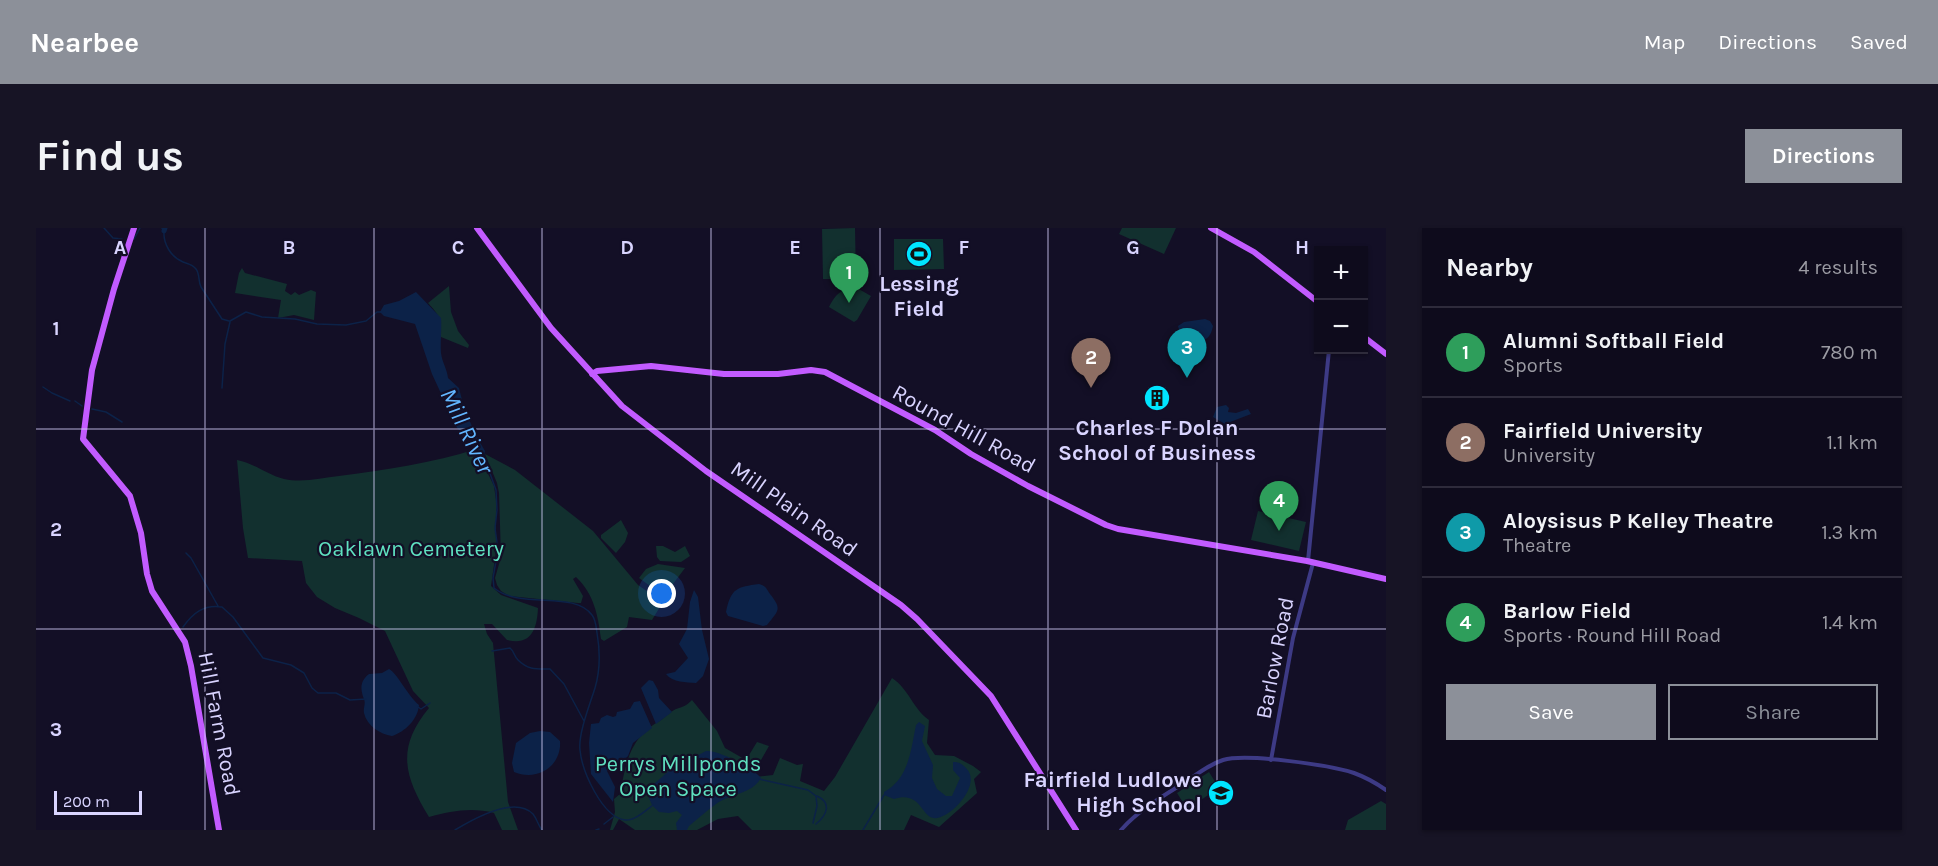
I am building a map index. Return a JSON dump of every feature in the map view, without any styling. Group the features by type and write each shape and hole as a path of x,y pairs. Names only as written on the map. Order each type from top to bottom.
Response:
{"main road":[{"name":"Hill Farm Road","path":"134,228 114,288 92,370 83,439 130,496 141,533 152,591 185,642 193,676 219,830"},
{"name":"Mill Plain Road","path":"477,228 551,328 622,406 694,462 909,610 994,700 1076,830"},
{"path":"1211,228 1260,256 1315,300"},
{"path":"1368,340 1386,354"},
{"name":"Round Hill Road","path":"592,374 597,371 646,366 734,374 778,374 811,370 825,372 935,430 971,454 1028,486 1106,525 1310,562 1386,579"}],"street":[{"name":"Barlow Road","path":"1271,760 1293,638 1310,562 1329,354"},
{"path":"1121,830 1142,810 1213,764 1230,759 1271,760 1340,769 1362,776 1386,790"}],"green space":[{"path":"855,228 856,279 823,279 822,229"},
{"path":"1122,228 1176,228 1164,254 1119,234"},
{"name":"Lessing Field","path":"894,239 943,239 944,269 894,270"},
{"path":"242,268 245,273 287,284 285,291 291,295 295,292 299,295 311,290 316,292 314,320 294,315 278,318 281,300 235,293"},
{"path":"449,286 451,312 458,331 469,345 468,348 441,337 439,318 428,303"},
{"path":"848,288 857,288 871,296 854,322 829,307 837,295"},
{"name":"Oaklawn Cemetery","path":"476,449 494,486 496,500 496,551 491,586 501,595 538,608 532,634 522,640 507,640 492,624 484,624 493,643 508,802 518,830 502,830 494,813 486,811 461,810 429,817 414,788 407,762 412,736 418,722 429,708 413,691 385,631 317,597 306,583 302,561 248,558 243,528 237,460 284,479 305,480 409,466"},
{"path":"485,454 515,470 593,531 638,585 663,602 652,620 629,617 627,627 604,641 601,639 597,613 591,598 576,577 573,579 583,596 581,603 509,596 501,591 495,578 501,557 499,493"},
{"path":"1258,511 1306,522 1299,551 1251,540"},
{"path":"621,520 628,533 625,542 616,553 601,538 601,535"},
{"path":"656,546 663,546 675,552 685,546 690,556 681,562 660,561 657,557"},
{"path":"658,564 685,568 664,596 639,578 646,569"},
{"name":"Perrys Millponds Open Space","path":"892,678 929,720 927,743 935,755 954,756 981,772 974,779 977,793 939,827 911,815 904,830 752,830 738,816 718,819 697,830 635,830 619,819 613,830 610,830 615,812 614,799 620,794 627,761 636,742 642,734 672,711 692,700 717,731 725,748 746,760 757,742 769,746 753,774 755,777 773,775 780,758 797,765 803,764 800,781 824,791 835,777"},
{"path":"1209,772 1219,788 1187,809 1177,793"},
{"path":"1381,801 1386,804 1386,830 1345,830 1348,820"}],"water":[{"path":"416,292 441,318 441,353 448,378 459,388 469,420 485,451 484,456 457,428 432,374 415,324 384,316 380,312 384,305 399,301"},
{"path":"1205,319 1213,326 1208,338 1204,340 1194,339 1179,330 1178,326 1184,322"},
{"path":"1226,405 1229,408 1228,412 1236,413 1248,409 1251,414 1225,424 1213,417 1217,407"},
{"path":"759,584 766,588 778,610 767,625 763,626 728,616 726,612 733,593 745,586"},
{"path":"694,590 698,597 702,630 709,659 703,676 696,683 676,681 666,674 675,672 688,658 679,644 687,629 690,602"},
{"path":"389,669 419,705 410,724 392,736 379,731 368,722 364,713 365,701 361,689 362,682 369,674 382,673"},
{"path":"649,680 653,681 659,698 672,712 656,724 641,688"},
{"path":"640,701 652,728 633,743 624,760 607,771 615,787 613,802 591,774 589,743 591,724 599,723 601,718 607,715 616,716 617,712 630,709 634,702"},
{"path":"919,722 925,726 922,741 933,765 932,778 937,789 946,796 952,796 960,778 953,770 953,762 961,764 970,774 971,782 964,798 951,811 937,818 932,818 911,799 904,797 894,799 884,795 884,792 899,779 908,763 916,725"},
{"path":"550,732 560,741 557,758 546,770 539,773 523,775 514,772 512,763 516,743 530,733"},
{"path":"706,751 719,753 735,760 761,778 752,788 716,804 687,830 677,830 676,823 682,815 677,811 659,812 652,805 646,791 670,770"}],"waterway":[{"path":"104,228 113,238 122,239"},
{"path":"134,239 140,228"},
{"name":"Mill River","path":"162,228 169,250 179,260 196,269 201,287 222,319 229,321"},
{"name":"Mill River","path":"230,321 246,312 262,317 346,325 366,321 377,312 382,312"},
{"path":"222,388 225,344 230,322"},
{"path":"43,387 70,401"},
{"path":"75,401 82,406"},
{"path":"92,409 106,412 122,422"},
{"name":"Mill River","path":"484,457 496,490 495,528 498,550 493,578 494,588 518,598 573,603 592,615 596,626 599,660 597,681 580,743 585,769 601,802 617,817 625,820 633,819 653,805"},
{"path":"186,553 218,606"},
{"path":"183,627 204,608 222,607 233,617 263,658 291,665 304,673 312,688 318,693 336,693 350,700 366,699"},
{"path":"492,651 510,648 525,666 550,669 564,684 584,721"},
{"path":"418,707 421,709 430,703"},
{"name":"Mill River","path":"759,779 808,790 816,796 817,806 813,823"},
{"path":"863,830 884,795"},
{"path":"816,824 823,817 826,809 825,802 817,796"},
{"path":"455,830 483,815 515,807 533,814 542,830"},
{"path":"604,824 613,817"}],"place":[{"name":"Lessing Field","path":"919,254"},
{"name":"Alumni Softball Field","path":"849,303"},
{"name":"Aloysisus P Kelley Theatre","path":"1187,378"},
{"name":"Fairfield University","path":"1091,388"},
{"name":"Charles F Dolan School of Business","path":"1157,398"},
{"name":"Barlow Field","path":"1279,531"},
{"name":"Fairfield Ludlowe High School","path":"1221,793"}]}
